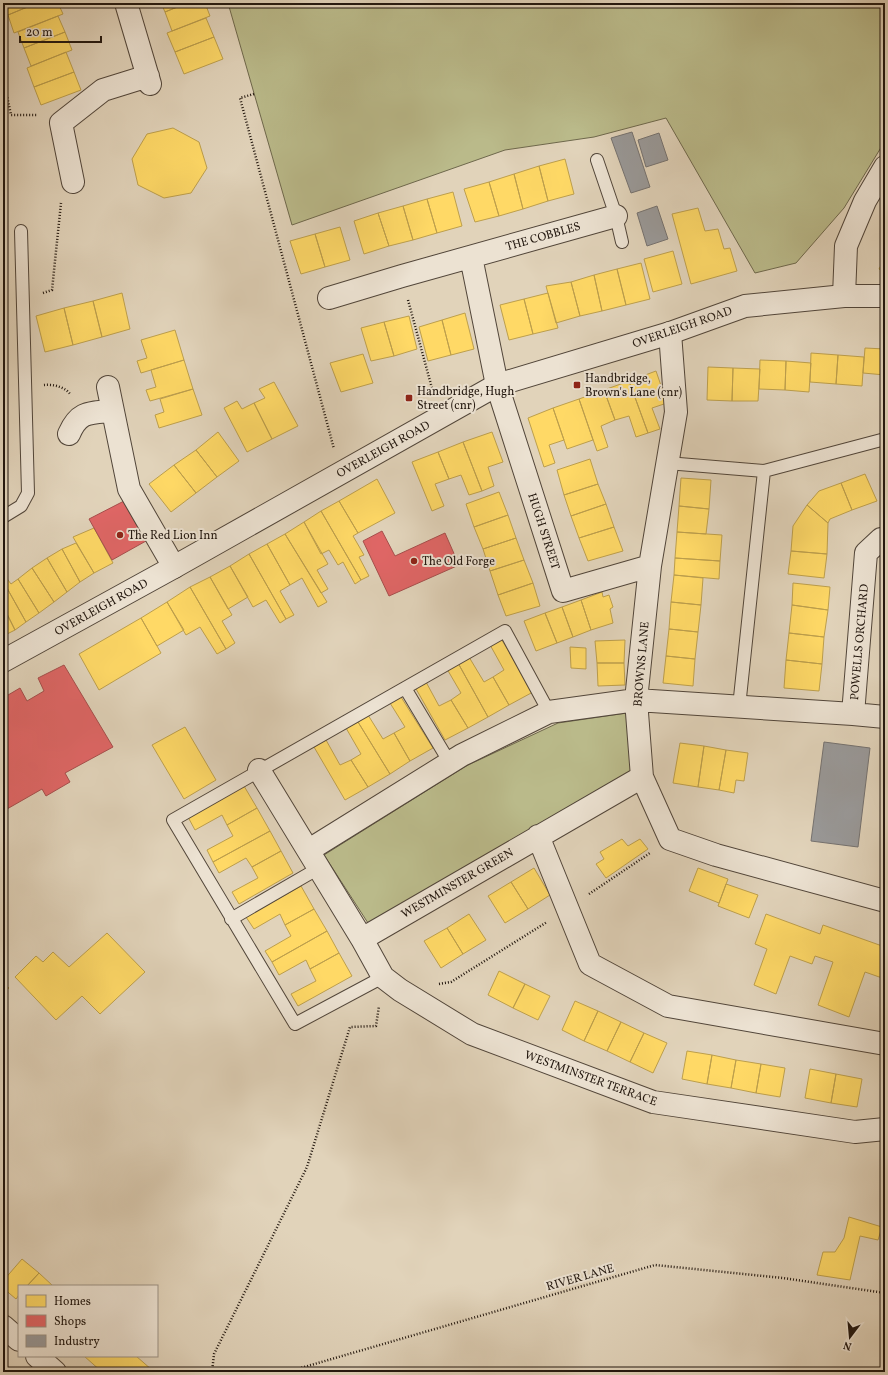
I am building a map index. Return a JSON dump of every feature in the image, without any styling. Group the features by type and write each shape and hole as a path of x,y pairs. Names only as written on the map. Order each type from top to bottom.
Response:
{"street":[{"path":"73,182 60,123 103,90 149,80 126,3"},
{"path":"844,296 846,246 865,202 885,167"},
{"name":"THE COBBLES","path":"329,298 616,216"},
{"path":"471,257 497,385"},
{"name":"OVERLEIGH ROAD","path":"3,661 174,567 497,385 670,333 745,306 844,296 885,296"},
{"name":"BROWNS LANE","path":"670,333 676,412 650,566 636,700 642,777 670,839"},
{"name":"HUGH STREET","path":"497,385 563,591 650,566"},
{"path":"108,387 129,490 174,567"},
{"path":"69,434 75,421 85,414 112,411"},
{"name":"POWELLS ORCHARD","path":"636,700 853,714 866,553 881,539 885,539"},
{"path":"314,859 462,755 549,712 636,700"},
{"path":"853,714 885,718"},
{"path":"259,770 362,939"},
{"name":"WESTMINSTER GREEN","path":"362,939 642,777"},
{"path":"538,836 590,964 668,1006 885,1044"},
{"path":"670,839 716,855 885,902"},
{"name":"WESTMINSTER TERRACE","path":"362,939 392,984 472,1034 653,1102 855,1132 885,1129"},
{"path":"3,1326 18,1339"}],"lane":[{"path":"597,160 616,216 622,242"},
{"path":"3,517 21,506 28,493 21,231"},
{"path":"667,463 764,471 885,439"},
{"path":"739,707 764,471"},
{"path":"392,984 295,1024 173,820 505,631 549,712"},
{"path":"405,688 450,763"},
{"path":"231,919 314,859"}],"path":[{"path":"3,77 11,115 39,115 60,123"},
{"path":"254,94 240,98 340,473"},
{"path":"38,294 52,290 62,199 73,182"},
{"path":"402,276 440,417"},
{"path":"41,385 54,386 68,391 85,414"},
{"path":"212,1372 214,1354 307,1167 350,1027 376,1026 392,984 451,982 568,909 670,839"},
{"name":"RIVER LANE","path":"287,1372 655,1265 783,1278 885,1293"}],"green space":[{"path":"228,3 885,3 885,141 844,208 796,263 755,273 666,118 594,137 505,150 292,225"},
{"path":"627,713 632,770 368,923 324,855 466,766 558,723"}],"building: Homes":[{"path":"3,3 37,3 8,15"},
{"path":"37,3 58,3 63,14 14,33 8,15"},
{"path":"161,3 187,3 165,12"},
{"path":"187,3 205,3 210,16 172,31 165,12"},
{"path":"58,16 65,32 24,48 18,32"},
{"path":"206,18 214,37 175,52 167,33"},
{"path":"65,32 72,50 31,66 24,48"},
{"path":"214,37 223,59 184,74 175,52"},
{"path":"66,52 74,72 34,87 27,68"},
{"path":"74,72 81,90 41,105 34,87"},
{"path":"173,128 199,142 207,168 191,193 164,198 138,185 132,159 147,134"},
{"path":"565,159 574,194 548,201 539,166"},
{"path":"539,166 548,201 523,209 514,174"},
{"path":"514,174 523,209 499,216 489,182"},
{"path":"489,182 499,216 475,222 464,189"},
{"path":"453,192 462,226 437,233 427,199"},
{"path":"427,199 437,233 413,240 403,206"},
{"path":"403,206 413,240 389,246 378,213"},
{"path":"698,208 705,231 718,229 724,249 730,248 737,271 691,284 672,214"},
{"path":"378,213 389,246 364,254 354,221"},
{"path":"340,227 350,260 325,267 315,234"},
{"path":"315,234 325,267 301,274 290,241"},
{"path":"673,251 682,284 653,292 644,259"},
{"path":"885,258 885,273 879,269"},
{"path":"641,263 650,299 626,305 617,269"},
{"path":"617,269 626,305 602,311 594,275"},
{"path":"594,275 602,311 580,316 571,282"},
{"path":"571,282 580,316 556,323 546,286"},
{"path":"122,293 130,329 102,337 93,301"},
{"path":"548,293 558,328 533,334 524,299"},
{"path":"524,299 533,334 509,340 500,305"},
{"path":"93,301 102,337 73,345 64,308"},
{"path":"64,308 73,345 45,352 36,316"},
{"path":"465,313 474,349 451,355 442,320"},
{"path":"409,316 417,349 394,356 384,322"},
{"path":"442,320 451,355 428,361 419,327"},
{"path":"384,322 394,356 371,361 361,328"},
{"path":"175,330 184,360 141,373 137,361 147,358 141,340"},
{"path":"865,348 885,349 885,375 863,373"},
{"path":"811,353 838,355 836,384 810,382"},
{"path":"363,354 373,383 341,392 330,363"},
{"path":"838,355 864,357 862,386 836,384"},
{"path":"184,360 193,389 150,401 146,390 156,387 151,370"},
{"path":"760,360 786,361 785,390 759,389"},
{"path":"786,361 811,363 809,392 785,390"},
{"path":"708,367 733,368 732,401 707,400"},
{"path":"733,368 760,369 758,401 732,401"},
{"path":"656,371 667,403 652,408 660,429 648,433 629,381"},
{"path":"629,381 648,433 636,437 629,416 615,420 604,390"},
{"path":"274,382 298,426 272,439 254,403 265,398 259,389"},
{"path":"193,389 202,415 159,428 155,415 164,412 160,399"},
{"path":"604,390 615,420 601,426 608,447 597,451 579,399"},
{"path":"579,399 593,440 567,449 553,408"},
{"path":"237,401 242,409 254,403 272,439 247,452 224,408"},
{"path":"553,408 564,440 549,445 555,463 544,467 528,418"},
{"path":"218,432 239,461 217,477 196,450"},
{"path":"492,432 503,462 488,467 494,486 482,491 463,442"},
{"path":"463,442 482,491 469,495 461,475 449,479 438,452"},
{"path":"196,450 217,477 196,493 174,465"},
{"path":"438,452 449,479 435,484 444,506 432,511 412,462"},
{"path":"590,459 598,484 564,495 557,470"},
{"path":"174,465 196,493 171,512 149,484"},
{"path":"865,474 877,501 852,510 841,483"},
{"path":"681,478 711,480 709,509 679,506"},
{"path":"377,479 395,513 358,533 339,501"},
{"path":"841,483 852,510 830,519 828,523 807,505 819,491"},
{"path":"598,484 606,504 571,516 564,495"},
{"path":"499,492 508,515 474,527 466,504"},
{"path":"339,501 358,533 353,536 364,555 359,557 369,576 361,580 321,511"},
{"path":"606,504 614,527 579,538 571,516"},
{"path":"807,505 828,523 827,554 791,551 793,526"},
{"path":"679,506 709,509 706,534 677,532"},
{"path":"321,511 361,580 355,584 343,562 338,565 329,550 321,554 304,522"},
{"path":"508,515 516,538 483,549 474,527"},
{"path":"304,522 328,564 317,570 328,589 321,593 285,534"},
{"path":"614,527 623,551 588,561 579,538"},
{"path":"94,528 113,563 94,573 73,537"},
{"path":"677,532 722,535 720,561 675,558"},
{"path":"285,534 327,602 318,607 302,578 290,585 267,544"},
{"path":"516,538 524,560 490,571 483,549"},
{"path":"76,543 94,573 80,582 62,549"},
{"path":"267,544 290,585 280,591 294,615 286,619 249,554"},
{"path":"62,549 80,582 67,592 47,558"},
{"path":"791,551 827,554 824,578 788,574"},
{"path":"249,554 286,619 280,623 266,600 253,607 230,566"},
{"path":"47,558 67,592 54,602 32,568"},
{"path":"675,558 720,561 719,579 674,575"},
{"path":"524,560 533,583 498,595 490,571"},
{"path":"230,566 248,597 228,609 210,577"},
{"path":"32,568 54,602 39,613 18,579"},
{"path":"674,575 703,578 701,605 671,602"},
{"path":"5,576 11,584 18,579 39,613 26,622 3,581 3,577"},
{"path":"210,577 232,615 222,621 235,643 226,649 190,587"},
{"path":"3,581 26,622 15,630 3,606 3,600 6,598 3,594"},
{"path":"533,583 540,606 506,616 498,595"},
{"path":"793,583 830,587 828,610 792,605"},
{"path":"190,587 226,649 217,654 200,627 186,635 167,602"},
{"path":"602,592 603,597 609,595 613,607 610,609 613,623 591,630 581,600"},
{"path":"581,600 591,630 573,637 562,607"},
{"path":"167,602 184,630 157,646 141,618"},
{"path":"671,602 701,605 698,632 669,629"},
{"path":"792,605 828,610 824,637 789,633"},
{"path":"3,606 15,630 3,636"},
{"path":"562,607 573,637 557,643 545,613"},
{"path":"545,613 557,643 536,651 524,621"},
{"path":"141,618 161,653 99,690 79,654"},
{"path":"669,629 698,632 695,659 666,656"},
{"path":"789,633 824,637 822,664 786,660"},
{"path":"500,637 533,692 509,705 493,677 504,670 489,643"},
{"path":"625,640 624,663 597,663 595,641"},
{"path":"570,647 586,648 586,669 571,668"},
{"path":"666,656 695,659 693,686 663,683"},
{"path":"469,657 484,682 493,677 509,705 488,717 458,663"},
{"path":"786,660 822,664 819,691 784,688"},
{"path":"458,663 488,717 468,728 451,700 461,693 447,669"},
{"path":"597,663 624,663 625,685 598,686"},
{"path":"426,682 439,706 451,700 468,728 445,740 415,687"},
{"path":"401,697 433,748 410,761 394,733 405,727 390,703"},
{"path":"368,715 383,739 394,733 410,761 390,774 358,722"},
{"path":"358,722 390,774 368,787 351,760 361,754 346,728"},
{"path":"185,727 216,780 184,799 152,745"},
{"path":"326,740 340,765 351,760 368,787 345,800 314,747"},
{"path":"680,743 704,746 698,787 673,783"},
{"path":"704,746 726,750 719,790 698,787"},
{"path":"726,750 748,753 744,781 736,780 734,793 719,790"},
{"path":"244,786 257,808 227,825 222,815 195,830 188,817"},
{"path":"257,808 270,831 213,862 207,850 233,836 227,825"},
{"path":"270,831 281,851 252,867 246,858 219,873 213,862"},
{"path":"622,839 628,846 640,839 648,849 606,878 596,864 604,859 600,852"},
{"path":"281,851 293,873 239,904 232,892 258,878 252,867"},
{"path":"534,868 550,895 528,909 511,882"},
{"path":"698,868 728,879 719,903 689,891"},
{"path":"511,882 528,909 505,923 488,896"},
{"path":"726,884 758,895 749,918 718,906"},
{"path":"301,886 314,909 285,925 280,914 254,929 246,917"},
{"path":"314,909 327,931 272,962 265,951 291,936 285,925"},
{"path":"469,914 486,940 463,954 447,928"},
{"path":"766,914 820,934 823,925 885,947 885,979 865,972 849,1017 818,1005 833,962 815,956 812,964 790,956 776,994 754,985 767,949 755,944"},
{"path":"447,928 463,954 441,968 424,941"},
{"path":"327,931 339,953 310,969 306,960 279,975 272,962"},
{"path":"107,933 145,972 100,1014 82,996 56,1020 15,977 36,956 43,962 53,952 69,967"},
{"path":"339,953 352,976 298,1006 291,994 316,981 310,969"},
{"path":"499,971 525,984 513,1008 488,995"},
{"path":"3,982 9,988 3,993"},
{"path":"525,984 550,996 538,1020 513,1008"},
{"path":"575,1001 598,1011 584,1041 562,1030"},
{"path":"598,1011 621,1022 607,1051 584,1041"},
{"path":"621,1022 644,1033 630,1062 607,1051"},
{"path":"644,1033 667,1043 653,1073 630,1062"},
{"path":"687,1051 712,1055 707,1084 682,1079"},
{"path":"712,1055 736,1060 731,1088 707,1084"},
{"path":"736,1060 761,1064 756,1093 731,1088"},
{"path":"761,1064 785,1068 780,1097 756,1093"},
{"path":"810,1069 836,1074 831,1103 805,1098"},
{"path":"836,1074 862,1079 857,1107 831,1103"},
{"path":"849,1217 882,1227 878,1240 860,1236 850,1280 817,1275 823,1252 835,1252 844,1238"},
{"path":"22,1259 39,1273 28,1285 18,1285 18,1296 16,1299 3,1288 3,1281"},
{"path":"39,1273 52,1285 28,1285"},
{"path":"85,1357 137,1357 152,1370 150,1372 102,1372"}],"building: Shops":[{"name":"The Red Lion Inn","path":"124,501 146,541 112,560 89,519"},
{"name":"The Old Forge","path":"382,531 395,556 445,533 459,565 389,596 363,541"},
{"path":"64,665 113,747 65,773 70,782 46,796 42,789 7,809 3,803 3,698 20,688 27,701 44,691 38,678"}],"building: Industry":[{"path":"632,132 650,187 631,193 611,138"},
{"path":"659,133 668,160 646,167 638,140"},
{"path":"657,206 668,239 647,246 637,213"},
{"path":"824,742 870,748 858,847 811,841"}],"place":[{"name":"Handbridge, Brown's Lane (cnr)","path":"577,385"},
{"name":"Handbridge, Hugh Street (cnr)","path":"409,398"},
{"name":"The Red Lion Inn","path":"120,535"},
{"name":"The Old Forge","path":"414,561"}]}
